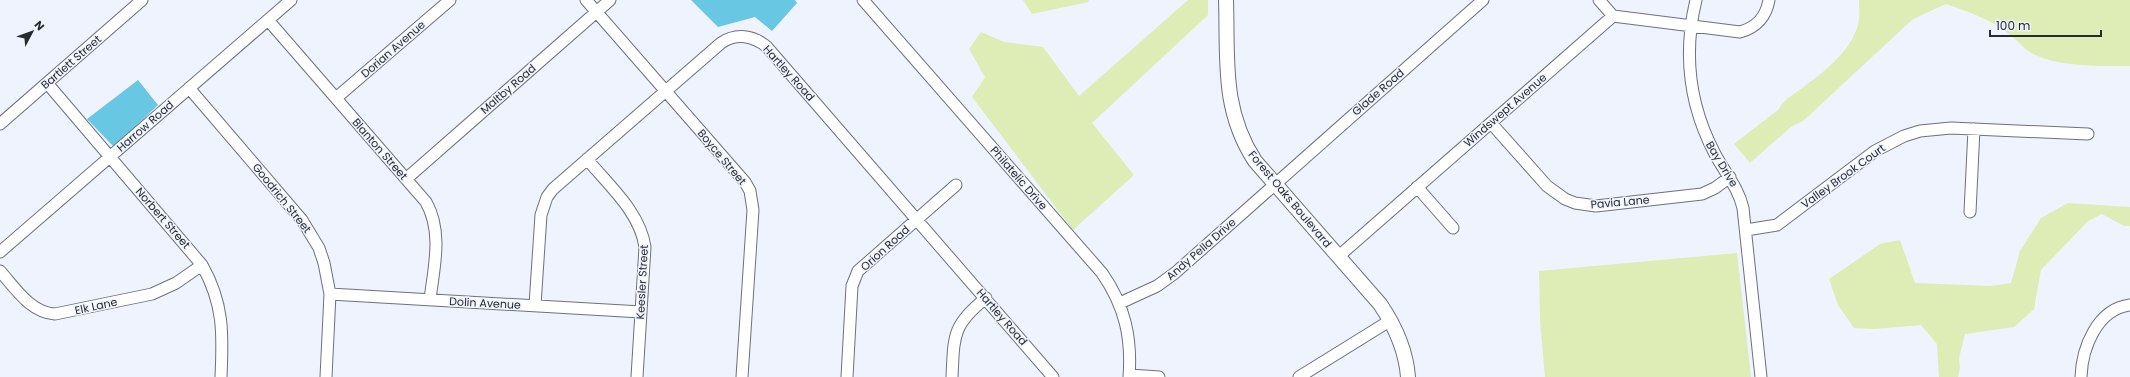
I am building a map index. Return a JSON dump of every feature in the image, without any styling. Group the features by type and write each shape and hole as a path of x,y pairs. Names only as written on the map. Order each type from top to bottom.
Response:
{"main road":[{"name":"Forest Oaks Boulevard","path":"1226,0 1229,92 1234,120 1246,147 1255,161 1380,304 1391,320 1403,348 1408,377"}],"street":[{"name":"Bartlett Street","path":"0,124 142,0"},
{"name":"Harrow Road","path":"0,252 291,0"},
{"name":"Dorian Avenue","path":"336,98 450,0"},
{"name":"Boyce Street","path":"586,0 744,182 752,200 742,377"},
{"name":"Maltby Road","path":"406,179 610,0"},
{"name":"Philatelic Drive","path":"863,0 1102,273 1120,303 1129,336 1131,354 1129,376"},
{"name":"Glade Road","path":"1274,183 1483,0"},
{"path":"1599,0 1613,16 1731,32 1748,30 1755,26 1765,15 1769,0"},
{"name":"Bay Drive","path":"1696,0 1690,26 1689,68 1695,105 1707,140 1740,196 1746,230 1761,377"},
{"name":"Windswept Avenue","path":"1339,256 1613,16"},
{"name":"Blanton Street","path":"268,20 426,202 435,222 436,243 430,299"},
{"name":"Hartley Road","path":"535,306 543,207 553,189 726,40 740,36 755,39 767,47 1053,377"},
{"name":"Norbert Street","path":"46,84 202,265 215,292 222,323 221,377"},
{"name":"Goodrich Street","path":"189,88 302,220 311,233 322,258 330,294 326,377"},
{"name":"Pavia Lane","path":"1491,123 1547,186 1560,196 1575,203 1596,206 1702,194 1715,188 1730,177"},
{"name":"Valley Brook Court","path":"1746,230 1777,225 1875,151 1899,138 1936,128 2088,134"},
{"path":"1970,212 1974,129"},
{"name":"Keesler Street","path":"587,159 640,224 645,247 637,377"},
{"name":"Andy Pella Drive","path":"1120,303 1142,294 1170,277 1274,183"},
{"name":"Orion Road","path":"847,377 854,278 864,265 956,185"},
{"path":"1418,187 1453,228"},
{"name":"Elk Lane","path":"0,271 29,304 41,311 55,314 152,294 176,283 202,265"},
{"name":"Dolin Avenue","path":"330,294 641,312"},
{"path":"952,377 956,331 967,314 986,298"},
{"path":"2081,377 2083,353 2103,319 2114,309 2130,306"},
{"path":"1299,377 1391,320"},
{"path":"1129,376 1159,377"}],"green space":[{"path":"1023,0 1089,0 1088,2 1032,14"},
{"path":"1188,0 1208,0 1208,15 1092,123 1134,175 1073,230 972,97 985,77 969,49 981,32 1004,42 1043,47 1079,96"},
{"path":"1859,0 2130,0 2130,66 2083,65 2048,60 2025,49 2009,34 1987,20 1946,4 1913,19 1803,121 1792,126 1750,163 1734,144 1779,109 1787,99 1823,72 1846,48 1857,29"},
{"path":"2068,203 2130,207 2130,226 2124,226 2102,214 2088,221 2041,270 2034,309 2014,327 1965,334 1959,358 1960,368 1958,377 1939,377 1937,344 1921,325 1874,329 1854,328 1838,305 1829,279 1880,244 1900,240 1915,283 1991,286 2011,283 2020,251 2041,218"},
{"path":"1737,253 1751,377 1545,377 1540,320 1539,271"}],"water":[{"path":"691,0 795,0 797,3 772,31 755,17 718,27"},
{"path":"138,80 158,105 114,147 87,119"}]}
